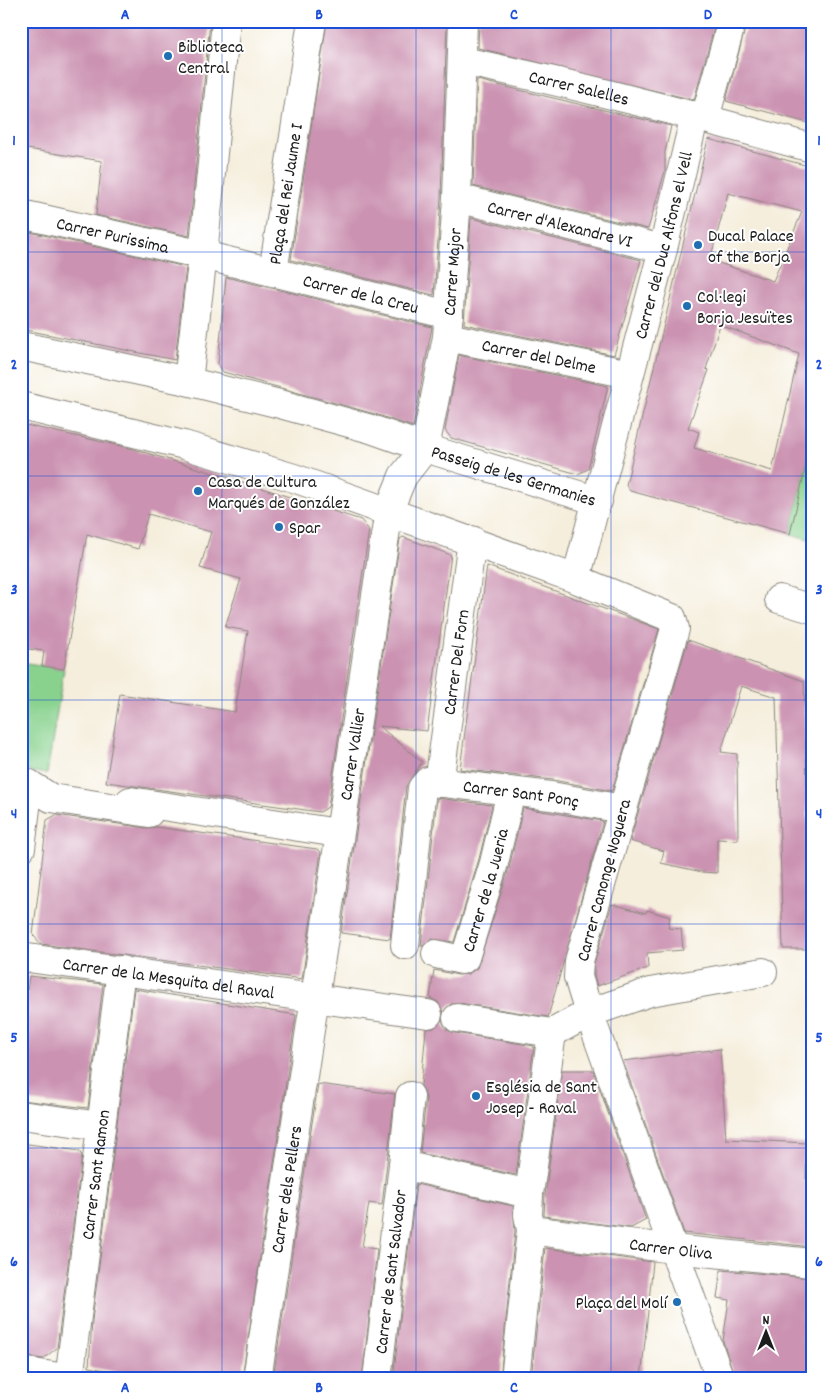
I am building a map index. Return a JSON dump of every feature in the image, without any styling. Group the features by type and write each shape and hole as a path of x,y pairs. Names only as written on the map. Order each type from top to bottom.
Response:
{"street":[{"path":"188,381 203,255 226,21"},
{"name":"Plaça del Rei Jaume I","path":"203,255 273,272 312,21"},
{"name":"Carrer Major","path":"389,510 403,476 425,448 448,326 457,198 463,21"},
{"name":"Carrer del Duc Alfons el Vell","path":"598,501 663,249 700,117 732,21"},
{"name":"Carrer Salelles","path":"462,61 547,78 812,148"},
{"name":"Carrer d'Alexandre VI","path":"457,198 663,249"},
{"name":"Carrer Purissima","path":"21,214 203,255"},
{"name":"Carrer de la Creu","path":"273,272 448,326"},
{"name":"Carrer del Delme","path":"448,326 630,374"},
{"name":"Passeig de les Germanies","path":"21,346 188,381 371,429 425,448 598,501 576,579"},
{"path":"21,406 130,431 224,456 389,510 576,579"},
{"name":"Carrer Vallier","path":"315,998 338,834 389,510"},
{"name":"Carrer Del Forn","path":"405,944 472,540"},
{"name":"Carrer Canonge Noguera","path":"576,579 666,614 676,624 579,961 578,977 589,1013 720,1379"},
{"path":"779,599 812,609"},
{"name":"Carrer Sant Ponç","path":"430,785 511,792 622,809"},
{"path":"21,848 34,788 200,820 207,813"},
{"name":"Carrer de la Jueria","path":"436,954 460,960 465,958 494,863 511,792"},
{"path":"130,801 338,834"},
{"name":"Carrer de la Mesquita del Raval","path":"21,957 428,1014"},
{"name":"Carrer Sant Ramon","path":"70,1379 121,970"},
{"path":"457,1018 552,1033 589,1013 650,992 763,972"},
{"name":"Carrer dels Pellers","path":"257,1379 315,998"},
{"path":"515,1379 531,1230 528,1214 529,1194 552,1033"},
{"name":"Carrer de Sant Salvador","path":"376,1379 404,1165 410,1096"},
{"path":"21,1115 100,1130"},
{"path":"21,1124 100,1130"},
{"path":"404,1165 529,1194"},
{"name":"Carrer Oliva","path":"531,1230 673,1249 812,1263"},
{"path":"21,1371 70,1379"}],"green space":[{"path":"812,441 812,540 790,534"},
{"path":"21,662 64,669 47,774 21,770"}],"building":[{"path":"21,21 210,21 189,236 96,215 102,161 21,148"},
{"path":"327,21 447,21 441,197 434,295 291,260"},
{"path":"479,21 716,21 694,100 478,48"},
{"path":"747,21 812,21 812,124 726,101"},
{"path":"477,80 671,126 665,152 665,171 648,229 473,186"},
{"path":"708,139 812,167 812,441 790,534 630,491 626,485","holes":["728,193 802,212 773,281 710,260","720,325 799,354 772,471 694,448 699,432 688,428 709,370 706,369"]},
{"path":"471,218 641,260 614,355 464,324"},
{"path":"21,230 186,267 175,360 21,329"},
{"path":"226,277 432,327 413,427 375,414 223,372 218,364"},
{"path":"459,355 608,386 588,469 578,474 451,438 445,430"},
{"path":"21,424 130,448 361,520 369,530 328,807 320,812 106,782 120,694 235,712 248,631 225,627 241,579 200,568 211,532 148,514 138,549 87,534 64,669 42,666 44,651 21,648"},
{"path":"403,537 451,555 427,731 379,726 422,762 406,786 390,939 341,933 400,539"},
{"path":"487,566 659,629 612,791 553,780 460,769"},
{"path":"688,640 804,681 812,949 783,949 776,697 741,686 721,752 737,754 738,840 717,839 717,873 702,872 661,863 664,851 630,841"},
{"path":"437,798 492,805 479,859 454,942 432,939 421,946"},
{"path":"523,808 603,821 548,1017 459,1003 451,1004 443,1012 438,1002 430,998 434,970 458,975 468,974 477,968 509,868"},
{"path":"56,815 317,849 321,852 302,979 41,944 33,935 47,820"},
{"path":"612,904 646,913 647,910 670,917 668,928 681,929 683,950 647,953 648,968 597,986 594,964"},
{"path":"29,976 103,984 88,1108 21,1100 21,1037"},
{"path":"134,989 296,1015 242,1379 157,1379 89,1367 92,1321"},
{"name":"Església de Sant Josep - Raval","path":"442,1020 447,1030 455,1033 534,1046 516,1175 420,1153 426,1098 421,1085 426,1029 434,1028"},
{"path":"720,1049 726,1139 807,1143 806,1179 812,1179 812,1247 684,1233 623,1061"},
{"path":"562,1070 593,1070 646,1220 631,1228 544,1216 545,1195"},
{"path":"318,1084 395,1094 382,1205 369,1203 362,1247 377,1249 362,1379 273,1379"},
{"path":"21,1143 79,1151 82,1156 57,1348 43,1359 21,1356"},
{"path":"416,1184 513,1206 515,1231 500,1379 393,1379"},
{"path":"545,1248 653,1262 641,1379 531,1379"},
{"path":"721,1270 812,1278 812,1379 735,1379 723,1341 729,1300 717,1298"}],"place":[{"name":"Biblioteca Central","path":"168,56"},
{"name":"Ducal Palace of the Borja","path":"698,245"},
{"name":"Col·legi Borja Jesuïtes","path":"687,306"},
{"name":"Casa de Cultura Marqués de González","path":"198,491"},
{"name":"Spar","path":"279,527"},
{"name":"Església de Sant Josep - Raval","path":"476,1096"},
{"name":"Plaça del Molí","path":"677,1302"}]}
